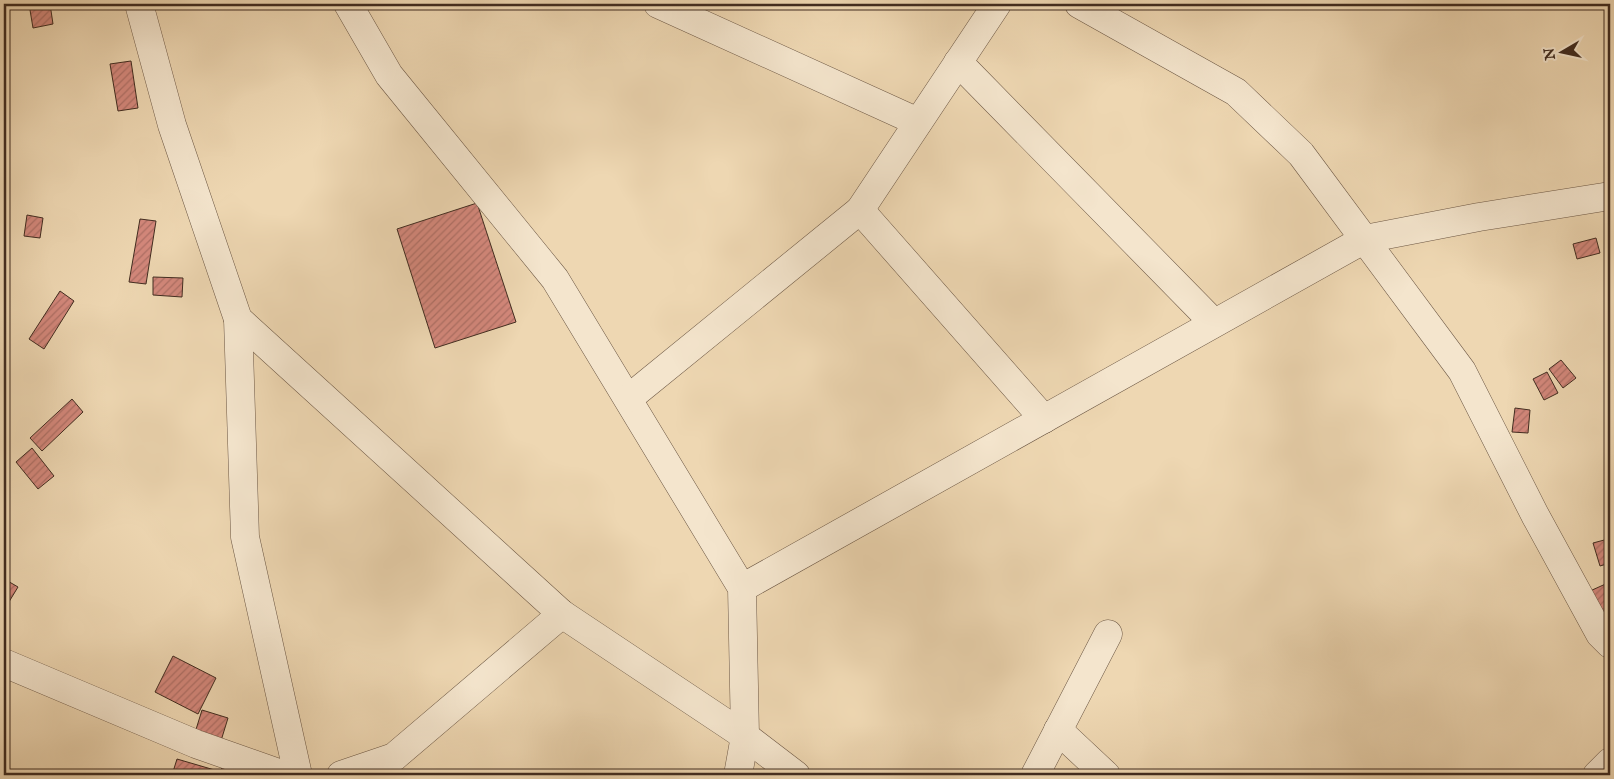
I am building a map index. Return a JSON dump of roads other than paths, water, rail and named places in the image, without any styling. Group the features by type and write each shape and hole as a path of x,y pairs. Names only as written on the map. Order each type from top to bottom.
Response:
{"street":[{"path":"139,4 172,125 238,320 245,537 298,775"},
{"path":"348,4 389,75 554,278 629,398 742,588 744,736 738,775"},
{"path":"658,4 918,122"},
{"path":"629,398 860,210 997,4"},
{"path":"1079,4 1236,92 1301,154 1462,371 1535,515 1600,634 1610,644"},
{"path":"958,62 1214,323"},
{"path":"742,588 1365,239 1479,216 1610,196"},
{"path":"860,210 1044,419"},
{"path":"238,320 562,614 744,736 796,775"},
{"path":"341,775 394,757 562,614"},
{"path":"1035,775 1108,634"},
{"path":"4,664 196,744 284,775"},
{"path":"1058,730 1106,775"},
{"path":"1597,775 1610,762"}]}
